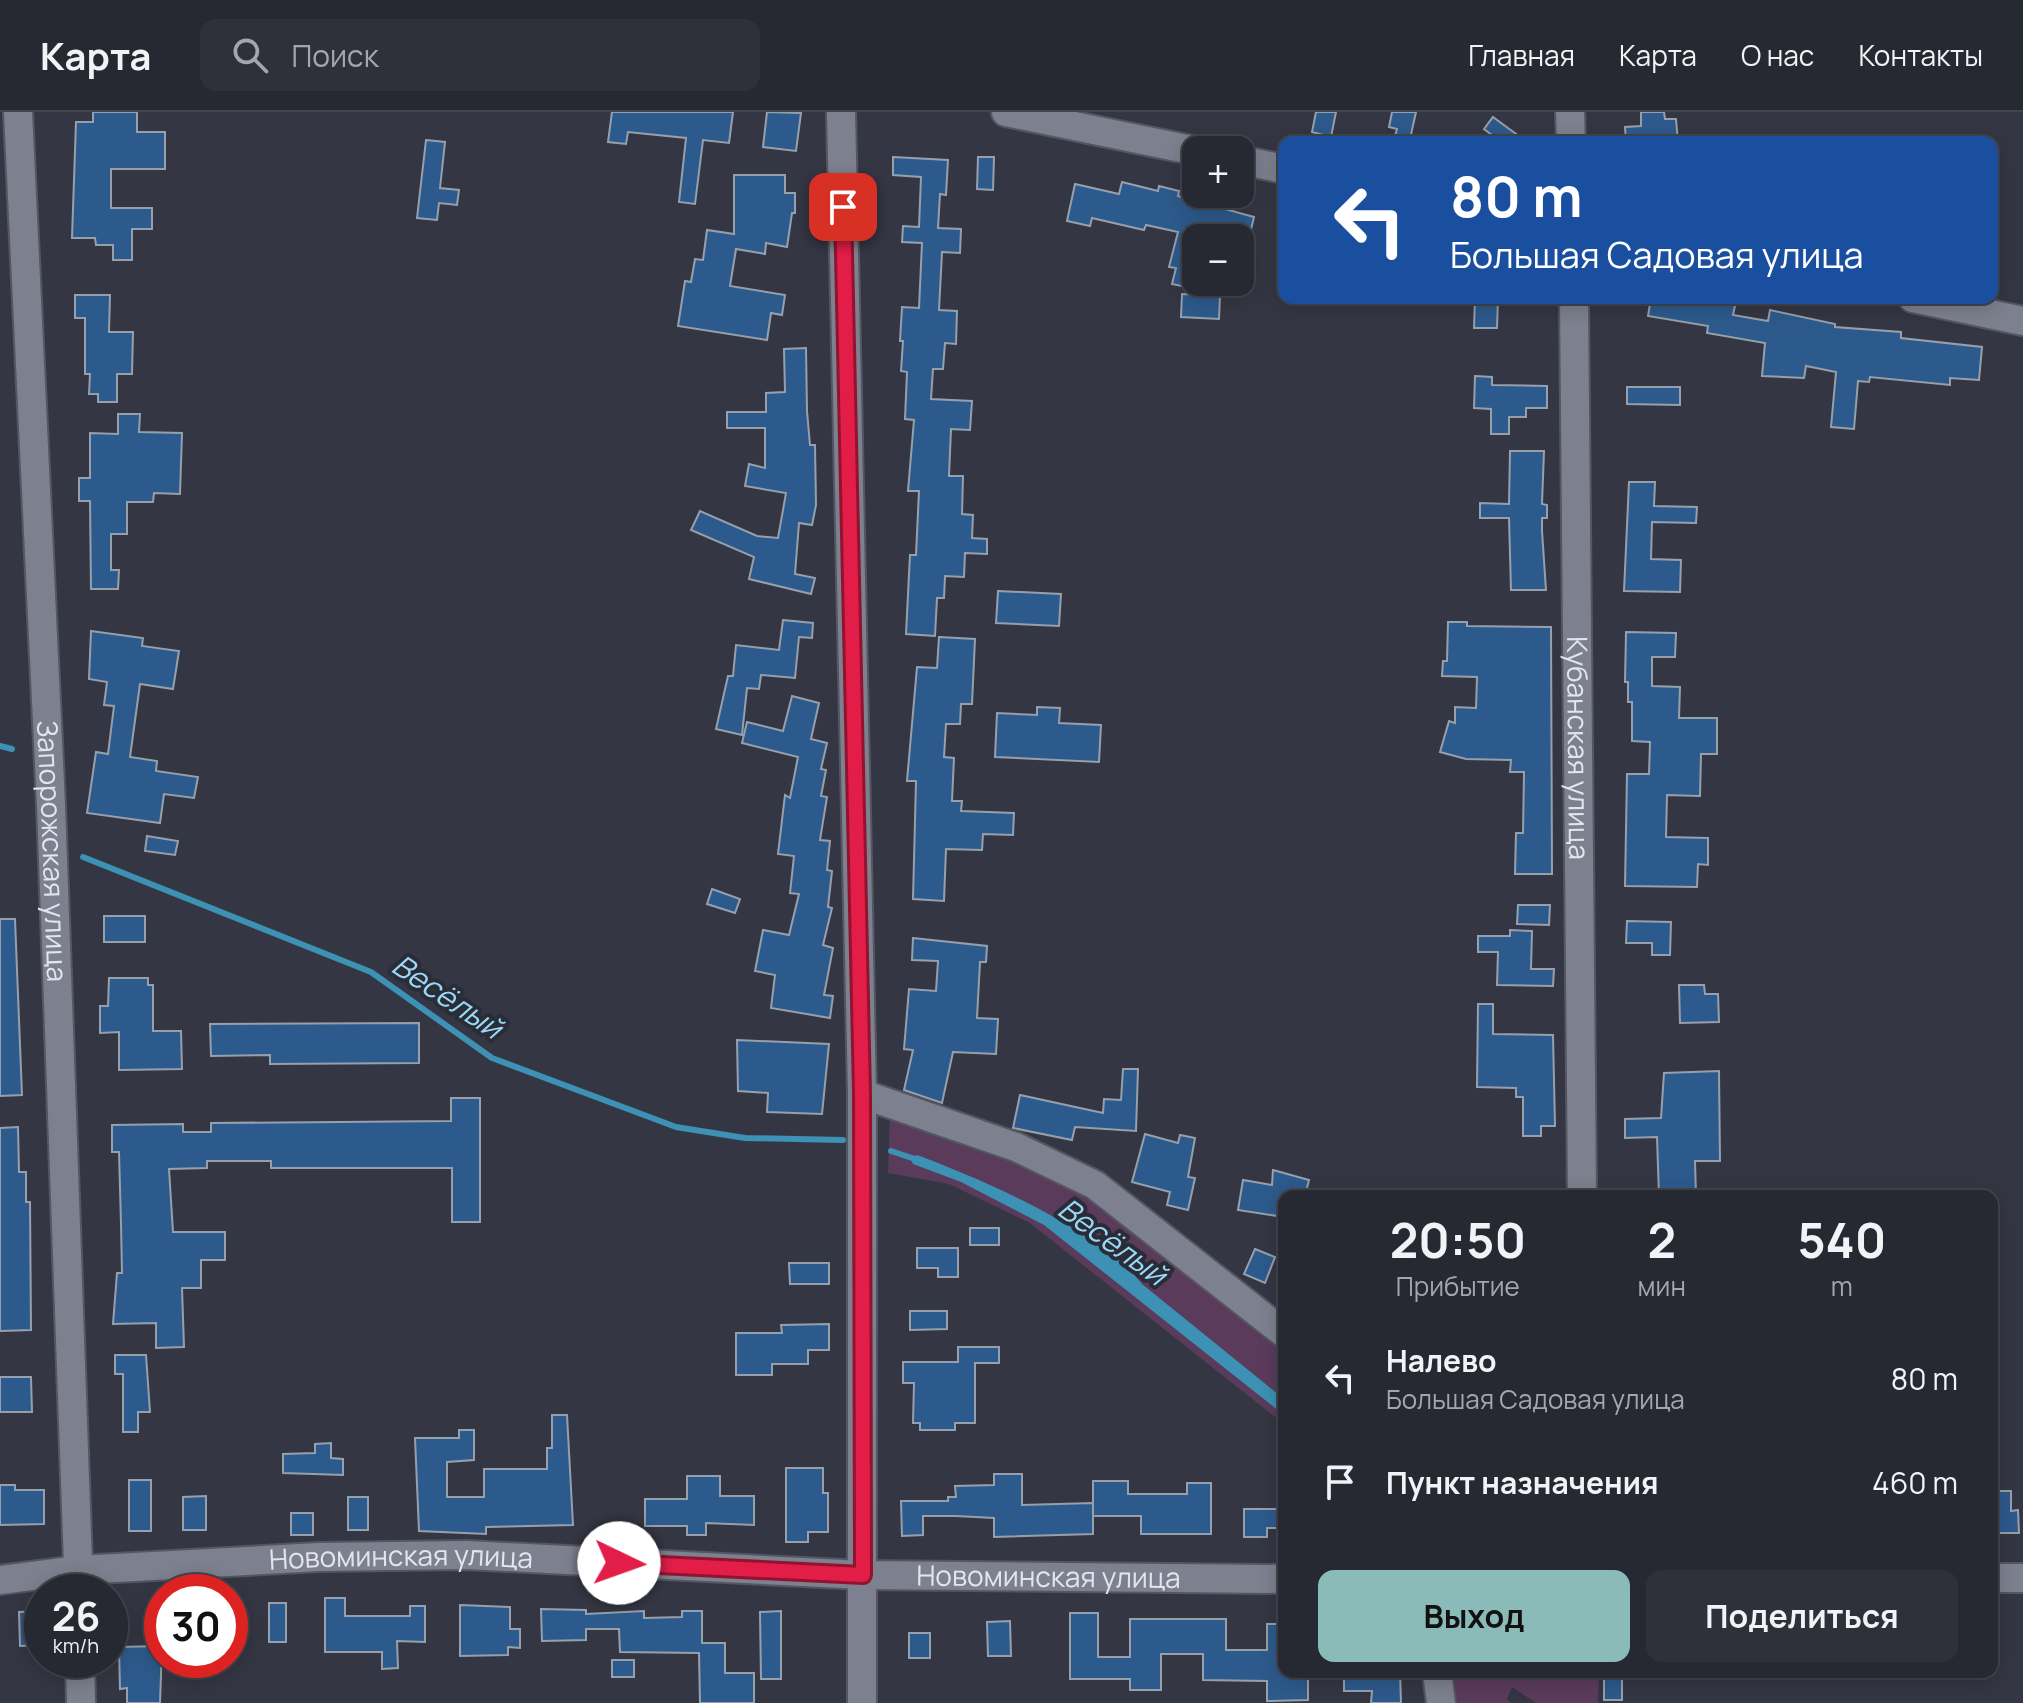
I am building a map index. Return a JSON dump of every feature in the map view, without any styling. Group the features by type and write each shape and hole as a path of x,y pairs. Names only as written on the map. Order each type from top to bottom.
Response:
{"street":[{"name":"Запорожская улица","path":"18,112 51,805 78,1574"},
{"path":"841,112 862,1094 862,1703"},
{"path":"1006,112 1182,148"},
{"path":"1570,112 1571,136"},
{"path":"1254,163 1278,168"},
{"name":"Кубанская улица","path":"1574,304 1582,1190"},
{"path":"1942,304 2023,321"},
{"path":"862,1094 1016,1147 1095,1185 1278,1328"},
{"name":"Новоминская улица","path":"128,1576 319,1557 467,1555 863,1575 1278,1579"},
{"path":"1998,1578 2023,1578"},
{"name":"Новоминская улица","path":"0,1580 24,1580"},
{"path":"80,1678 81,1703"},
{"path":"1438,1678 1441,1703"}],"shaded area":[{"path":"890,1115 1066,1176 1278,1336 1278,1419 1030,1223 949,1184 888,1173"},
{"path":"1444,1678 1599,1678 1598,1703 1536,1703 1512,1687 1507,1699 1511,1703 1450,1703"}],"water":[{"path":"917,1155 1005,1192 1098,1244 1142,1284 1278,1394 1278,1410 1044,1225 961,1182 913,1164 910,1158"}],"building":[{"path":"93,112 137,112 137,132 165,132 165,169 111,169 111,208 152,208 152,229 132,229 132,260 113,260 113,245 96,245 95,238 72,238 76,122 93,122"},
{"path":"612,112 733,112 729,143 703,140 695,204 679,202 686,138 628,132 626,144 608,142"},
{"path":"767,112 801,113 796,151 763,147"},
{"path":"1316,112 1336,112 1331,136 1312,132"},
{"path":"1392,112 1416,112 1411,136 1395,136 1397,129 1389,127"},
{"path":"1641,112 1664,112 1665,119 1676,119 1677,136 1626,136 1625,127 1641,126"},
{"path":"1493,117 1519,136 1493,136 1484,129"},
{"path":"426,140 445,142 440,188 459,190 457,205 439,203 437,220 417,218"},
{"path":"893,157 948,160 946,195 940,194 938,228 961,229 960,253 942,252 939,310 957,311 956,344 945,343 943,369 933,369 931,399 972,401 970,430 951,429 949,476 963,476 962,514 973,515 972,538 987,539 987,554 965,553 964,577 945,576 944,598 937,598 935,636 906,634 910,555 916,555 919,491 908,491 914,420 905,419 907,372 901,371 903,341 900,341 902,307 919,308 922,243 902,242 903,226 919,227 921,177 893,175"},
{"path":"978,157 994,157 993,190 977,189"},
{"path":"734,175 785,175 785,193 795,193 795,213 792,213 787,247 766,243 765,254 736,249 730,286 785,295 782,315 771,313 767,340 678,326 685,281 691,282 695,259 703,260 707,230 734,234"},
{"path":"1122,182 1158,191 1159,186 1179,191 1182,208 1221,208 1254,217 1252,224 1182,224 1182,286 1172,284 1176,268 1169,267 1178,232 1146,225 1144,230 1092,218 1090,226 1067,221 1075,184 1119,194"},
{"path":"1182,294 1220,296 1219,319 1181,317"},
{"path":"75,295 110,295 109,332 133,332 132,374 117,374 117,402 98,402 98,394 89,394 90,374 85,374 85,318 75,318"},
{"path":"1475,304 1498,304 1497,328 1474,328"},
{"path":"1650,304 1735,304 1733,315 1768,321 1770,310 1835,324 1835,327 1901,332 1901,338 1982,347 1979,380 1950,378 1950,385 1870,377 1869,382 1858,381 1854,429 1831,427 1836,372 1806,366 1804,378 1762,376 1765,343 1707,333 1708,326 1648,316"},
{"path":"806,348 807,411 810,445 815,445 816,505 812,525 799,523 795,574 815,578 811,594 749,579 754,557 691,530 700,511 757,536 778,538 786,493 745,486 749,464 765,468 765,428 727,428 727,412 766,412 766,393 785,392 784,349"},
{"path":"1475,376 1492,377 1492,385 1547,386 1547,408 1526,408 1526,417 1509,417 1509,434 1491,434 1491,409 1474,408"},
{"path":"1627,387 1680,387 1680,405 1627,404"},
{"path":"118,414 140,414 139,432 182,433 180,494 154,493 153,502 127,502 127,534 111,534 111,570 119,570 118,589 91,589 90,501 79,501 79,478 90,478 90,433 118,434"},
{"path":"1510,451 1544,451 1542,504 1547,505 1547,518 1542,518 1542,531 1546,590 1511,590 1509,518 1480,518 1480,503 1509,504"},
{"path":"1629,482 1655,482 1654,506 1697,507 1696,523 1652,522 1651,559 1681,560 1680,592 1624,591"},
{"path":"998,591 1061,594 1059,626 996,623"},
{"path":"783,620 813,623 812,638 799,637 795,678 761,675 759,689 747,688 742,735 716,729 728,676 733,676 736,645 779,650"},
{"path":"1448,622 1467,622 1467,626 1551,627 1552,874 1515,874 1516,833 1523,833 1524,772 1510,772 1511,760 1466,759 1440,752 1449,721 1455,723 1455,707 1476,708 1477,677 1442,676 1443,661 1447,661"},
{"path":"91,631 143,638 142,646 179,651 173,689 140,684 130,757 157,761 156,771 198,777 194,798 164,794 160,823 87,813 96,752 108,754 114,706 104,705 107,682 89,679"},
{"path":"1626,632 1676,633 1675,657 1652,657 1652,686 1680,687 1679,718 1717,718 1717,754 1701,754 1700,796 1667,795 1666,837 1708,838 1708,865 1698,864 1697,887 1625,886 1627,774 1649,774 1650,742 1632,741 1632,702 1628,702 1628,682 1625,682"},
{"path":"939,637 975,639 972,704 961,704 960,724 946,724 944,757 954,758 952,801 962,801 961,811 1014,813 1013,835 983,834 982,850 946,849 944,901 913,899 916,781 907,781 917,667 937,668"},
{"path":"792,696 819,703 811,739 827,743 821,769 826,770 821,796 827,797 820,840 830,841 827,870 832,871 828,907 832,908 823,945 833,948 824,995 833,996 830,1018 771,1008 775,975 755,971 763,930 789,935 799,894 790,893 794,856 778,854 785,795 790,798 798,757 742,743 747,722 783,731"},
{"path":"1037,707 1060,708 1059,723 1101,725 1099,762 995,757 997,713 1037,715"},
{"path":"147,836 178,841 175,855 145,851"},
{"path":"712,889 740,899 735,913 707,904"},
{"path":"1518,905 1550,905 1549,925 1517,924"},
{"path":"104,916 145,916 145,942 104,942"},
{"path":"0,919 15,919 22,1095 0,1096"},
{"path":"1627,921 1671,922 1670,955 1652,955 1652,943 1626,943"},
{"path":"1510,930 1532,931 1531,969 1554,969 1553,986 1497,985 1498,952 1478,952 1478,936 1510,936"},
{"path":"913,938 987,946 986,962 980,962 977,1018 998,1019 996,1054 953,1052 942,1103 904,1090 913,1050 904,1049 909,989 936,991 938,961 912,960"},
{"path":"109,978 148,978 148,985 153,985 153,1031 181,1031 182,1069 119,1070 119,1032 100,1033 100,1006 108,1006"},
{"path":"1679,985 1704,985 1705,994 1718,994 1719,1022 1680,1023"},
{"path":"1478,1004 1493,1004 1493,1034 1553,1035 1555,1126 1541,1126 1541,1136 1523,1136 1523,1097 1516,1097 1516,1088 1477,1087"},
{"path":"419,1023 419,1063 270,1064 270,1055 211,1056 210,1024"},
{"path":"737,1040 829,1044 822,1114 767,1112 768,1093 738,1091"},
{"path":"1123,1069 1138,1069 1136,1131 1075,1127 1072,1140 1013,1128 1020,1095 1103,1113 1104,1099 1121,1100"},
{"path":"1719,1071 1720,1161 1695,1161 1696,1190 1659,1190 1657,1137 1625,1138 1625,1119 1661,1118 1664,1073"},
{"path":"451,1098 480,1098 480,1222 452,1222 452,1168 271,1168 271,1161 207,1161 207,1168 169,1169 173,1232 225,1232 225,1260 201,1260 201,1288 182,1288 184,1347 156,1348 156,1323 113,1324 117,1273 122,1273 119,1152 112,1152 112,1125 183,1124 183,1132 211,1132 211,1123 451,1121"},
{"path":"18,1127 19,1172 26,1172 26,1202 30,1202 31,1330 0,1331 0,1128"},
{"path":"1145,1134 1178,1143 1180,1135 1195,1138 1188,1177 1195,1178 1188,1210 1167,1205 1170,1192 1132,1182"},
{"path":"1273,1170 1309,1180 1306,1190 1278,1190 1278,1216 1238,1210 1243,1180 1272,1185"},
{"path":"970,1228 999,1228 999,1245 970,1245"},
{"path":"917,1248 958,1248 958,1277 938,1277 938,1268 917,1268"},
{"path":"1255,1249 1275,1257 1265,1283 1244,1274"},
{"path":"789,1263 829,1263 829,1284 790,1284"},
{"path":"910,1311 947,1311 947,1329 910,1330"},
{"path":"829,1324 829,1350 808,1350 808,1364 772,1364 772,1375 736,1375 736,1333 782,1333 781,1325"},
{"path":"958,1347 999,1347 999,1363 975,1363 975,1423 955,1423 955,1430 920,1430 920,1423 913,1423 914,1383 903,1383 903,1362 958,1362"},
{"path":"115,1355 146,1355 150,1412 138,1412 138,1432 123,1432 123,1374 115,1374"},
{"path":"0,1377 31,1377 32,1412 0,1412"},
{"path":"552,1415 567,1415 573,1525 486,1527 486,1534 419,1531 415,1438 459,1438 459,1430 474,1430 474,1460 447,1462 447,1497 484,1497 484,1469 547,1469 547,1448 552,1448"},
{"path":"331,1443 331,1458 343,1459 343,1475 283,1473 283,1454 315,1453 315,1444"},
{"path":"786,1468 823,1468 823,1493 828,1493 828,1532 808,1532 808,1542 786,1542"},
{"path":"994,1474 1022,1474 1022,1505 1093,1503 1093,1534 994,1537 994,1518 923,1516 923,1535 902,1536 901,1501 948,1501 948,1497 956,1497 955,1486 994,1485"},
{"path":"687,1476 720,1476 720,1496 754,1496 754,1525 706,1523 706,1535 687,1535 687,1526 645,1526 645,1499 687,1499"},
{"path":"129,1480 151,1480 151,1531 129,1531"},
{"path":"1093,1481 1128,1481 1128,1494 1187,1494 1187,1483 1211,1483 1211,1534 1141,1534 1141,1516 1093,1516"},
{"path":"0,1485 15,1485 15,1490 44,1490 44,1524 0,1525"},
{"path":"1998,1491 2011,1491 2011,1511 2018,1510 2019,1533 1998,1533"},
{"path":"206,1496 206,1530 183,1530 183,1497"},
{"path":"348,1497 368,1497 368,1530 348,1530"},
{"path":"1244,1509 1278,1509 1278,1528 1267,1528 1267,1537 1244,1537"},
{"path":"291,1513 313,1513 313,1535 291,1535"},
{"path":"325,1598 345,1598 345,1616 410,1616 410,1606 425,1606 425,1642 397,1641 398,1668 382,1669 382,1652 325,1652"},
{"path":"269,1603 286,1603 286,1642 269,1642"},
{"path":"460,1605 510,1607 510,1629 520,1629 520,1648 508,1647 508,1655 460,1656"},
{"path":"541,1609 586,1610 586,1614 644,1611 644,1618 682,1617 682,1611 702,1611 702,1643 725,1643 725,1673 754,1673 754,1703 700,1703 699,1653 620,1652 619,1629 586,1629 586,1640 542,1641"},
{"path":"781,1611 781,1679 761,1679 760,1612"},
{"path":"19,1612 24,1612 24,1646 20,1646"},
{"path":"1070,1613 1098,1613 1098,1657 1130,1657 1130,1619 1226,1619 1226,1650 1267,1650 1267,1624 1278,1624 1278,1678 1308,1678 1308,1700 1267,1701 1267,1681 1203,1680 1203,1654 1161,1654 1161,1690 1130,1690 1130,1679 1070,1679"},
{"path":"1010,1621 1011,1656 988,1656 987,1622"},
{"path":"909,1633 930,1633 930,1658 909,1658"},
{"path":"144,1646 144,1678 161,1678 160,1703 127,1703 127,1688 120,1689 120,1678 128,1678 128,1647"},
{"path":"612,1660 634,1660 634,1677 612,1677"},
{"path":"1344,1678 1400,1678 1401,1703 1371,1703 1372,1691 1344,1691"},
{"path":"1604,1678 1622,1678 1622,1700 1604,1700"}],"waterway":[{"name":"Весёлый","path":"0,746 12,749"},
{"name":"Весёлый","path":"83,857 371,972 492,1058 676,1127 745,1138 843,1140"},
{"name":"Весёлый","path":"891,1151 918,1160"}],"route":[{"path":"619,1563 863,1575 862,1094 843,207"}]}
